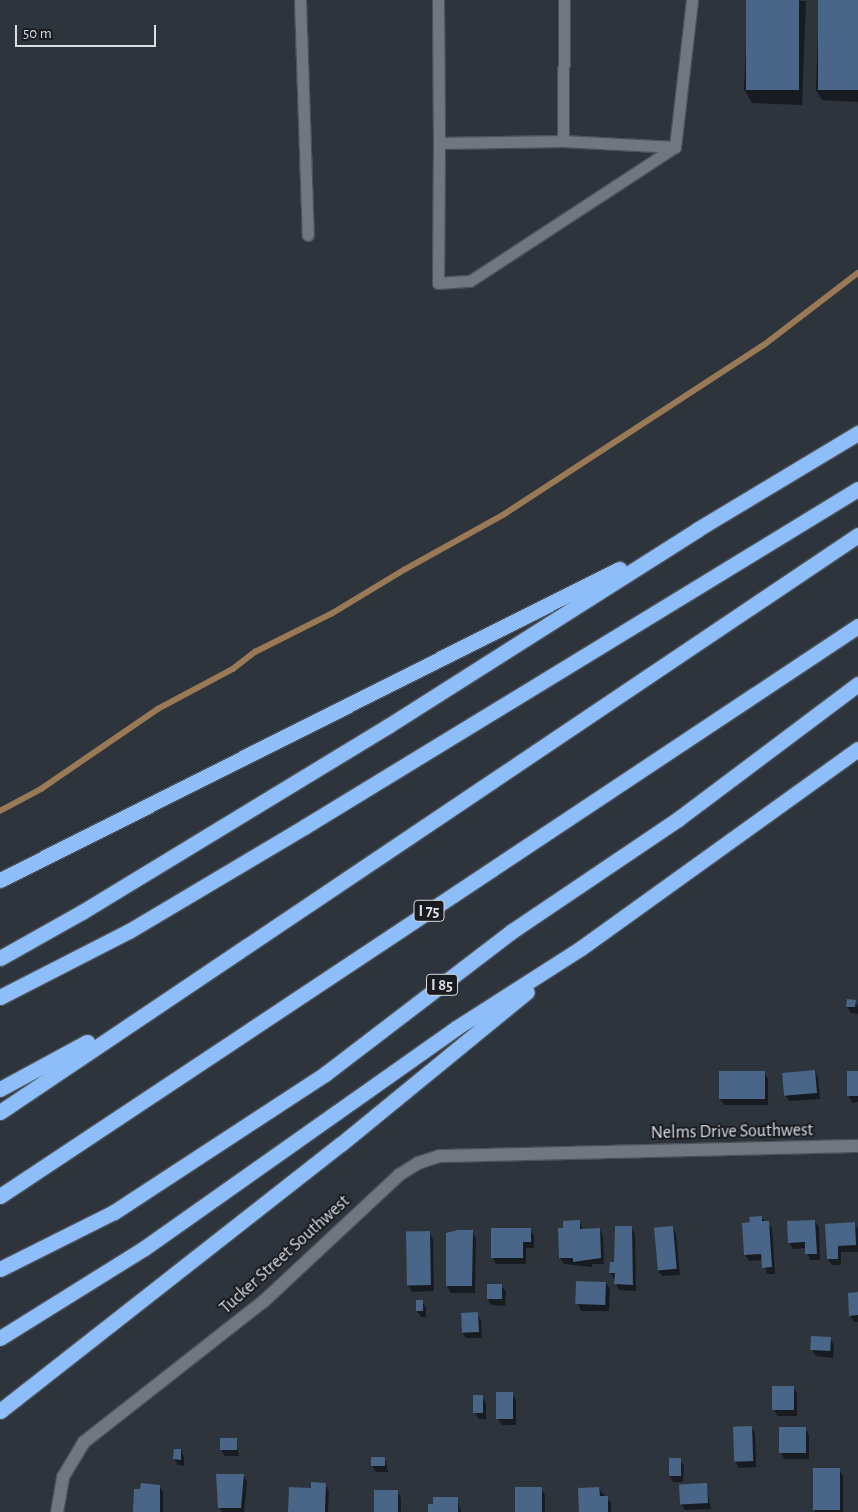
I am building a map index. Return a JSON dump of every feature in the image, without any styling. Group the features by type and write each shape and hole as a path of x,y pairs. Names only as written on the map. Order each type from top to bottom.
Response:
{"highway":[{"path":"0,958 82,912 388,726 698,529 858,433"},
{"path":"0,997 129,931 296,832 858,489"},
{"path":"0,880 698,529"},
{"path":"0,1112 154,1006 858,535"},
{"name":"I 75","path":"0,1196 858,626"},
{"name":"I 85","path":"6,1266 114,1212 325,1074 512,932 678,819 858,684"},
{"path":"0,1338 143,1249 448,1033 581,948 858,749"},
{"path":"0,1411 341,1144 581,948"},
{"path":"0,1089 154,1006"}],"street":[{"name":"Nelms Drive Southwest","path":"608,1152 858,1146"},
{"name":"Tucker Street Southwest","path":"57,1512 63,1477 84,1442 264,1301 399,1175 418,1163 440,1156 608,1152"}],"lane":[{"path":"300,0 308,235"},
{"path":"438,0 438,283 470,281 675,147"},
{"path":"563,141 564,0"},
{"path":"675,147 692,0"},
{"path":"438,143 563,141 675,147"}],"building":[{"path":"746,0 799,0 799,90 746,90"},
{"path":"818,0 858,0 858,90 818,90"},
{"path":"847,999 856,1000 855,1007 846,1007"},
{"path":"815,1070 817,1093 784,1096 782,1073"},
{"path":"719,1071 765,1071 765,1099 719,1099"},
{"path":"847,1071 858,1071 858,1096 847,1096"},
{"path":"762,1216 762,1221 769,1221 772,1267 762,1268 761,1254 744,1255 742,1223 750,1222 749,1217"},
{"path":"580,1220 580,1229 600,1228 601,1258 573,1262 573,1258 559,1258 558,1228 563,1228 563,1221"},
{"path":"815,1220 817,1254 805,1254 805,1242 788,1243 787,1221"},
{"path":"855,1222 856,1245 838,1246 838,1259 827,1259 825,1224"},
{"path":"615,1226 632,1226 633,1285 614,1284 615,1273 609,1273 610,1262 614,1262"},
{"path":"673,1226 677,1269 658,1270 654,1228"},
{"path":"491,1228 531,1228 531,1242 523,1242 523,1258 491,1258"},
{"path":"458,1230 473,1230 472,1286 446,1286 446,1233"},
{"path":"406,1231 430,1231 431,1285 407,1285"},
{"path":"576,1281 606,1282 605,1305 575,1304"},
{"path":"487,1284 502,1284 502,1299 487,1299"},
{"path":"858,1292 858,1315 849,1316 848,1293"},
{"path":"416,1300 423,1300 423,1311 416,1311"},
{"path":"478,1312 479,1332 462,1333 461,1313"},
{"path":"811,1336 831,1337 830,1351 810,1350"},
{"path":"772,1386 794,1386 794,1410 772,1410"},
{"path":"496,1392 513,1392 513,1419 496,1419"},
{"path":"473,1395 483,1395 483,1413 473,1413"},
{"path":"752,1426 753,1461 734,1462 733,1427"},
{"path":"779,1427 806,1427 806,1453 779,1453"},
{"path":"220,1438 237,1438 237,1450 220,1450"},
{"path":"174,1449 181,1449 181,1460 173,1459"},
{"path":"371,1457 385,1457 385,1466 371,1466"},
{"path":"669,1458 681,1458 681,1476 669,1476"},
{"path":"813,1468 840,1468 840,1510 813,1510"},
{"path":"216,1474 244,1474 241,1508 218,1508"},
{"path":"311,1482 326,1483 325,1512 288,1512 289,1487 311,1488"},
{"path":"141,1483 160,1485 160,1512 133,1512 134,1489 140,1489"},
{"path":"707,1483 708,1503 680,1504 679,1484"},
{"path":"515,1487 542,1487 542,1512 515,1512"},
{"path":"599,1487 600,1496 608,1496 608,1512 579,1512 578,1488"},
{"path":"374,1490 398,1490 398,1512 374,1512"},
{"path":"433,1497 458,1497 458,1512 428,1512 428,1504 433,1504"}],"waterway":[{"path":"0,811 41,789 158,709 233,669 255,652 331,614 404,570 503,515 764,345 858,273"}]}
